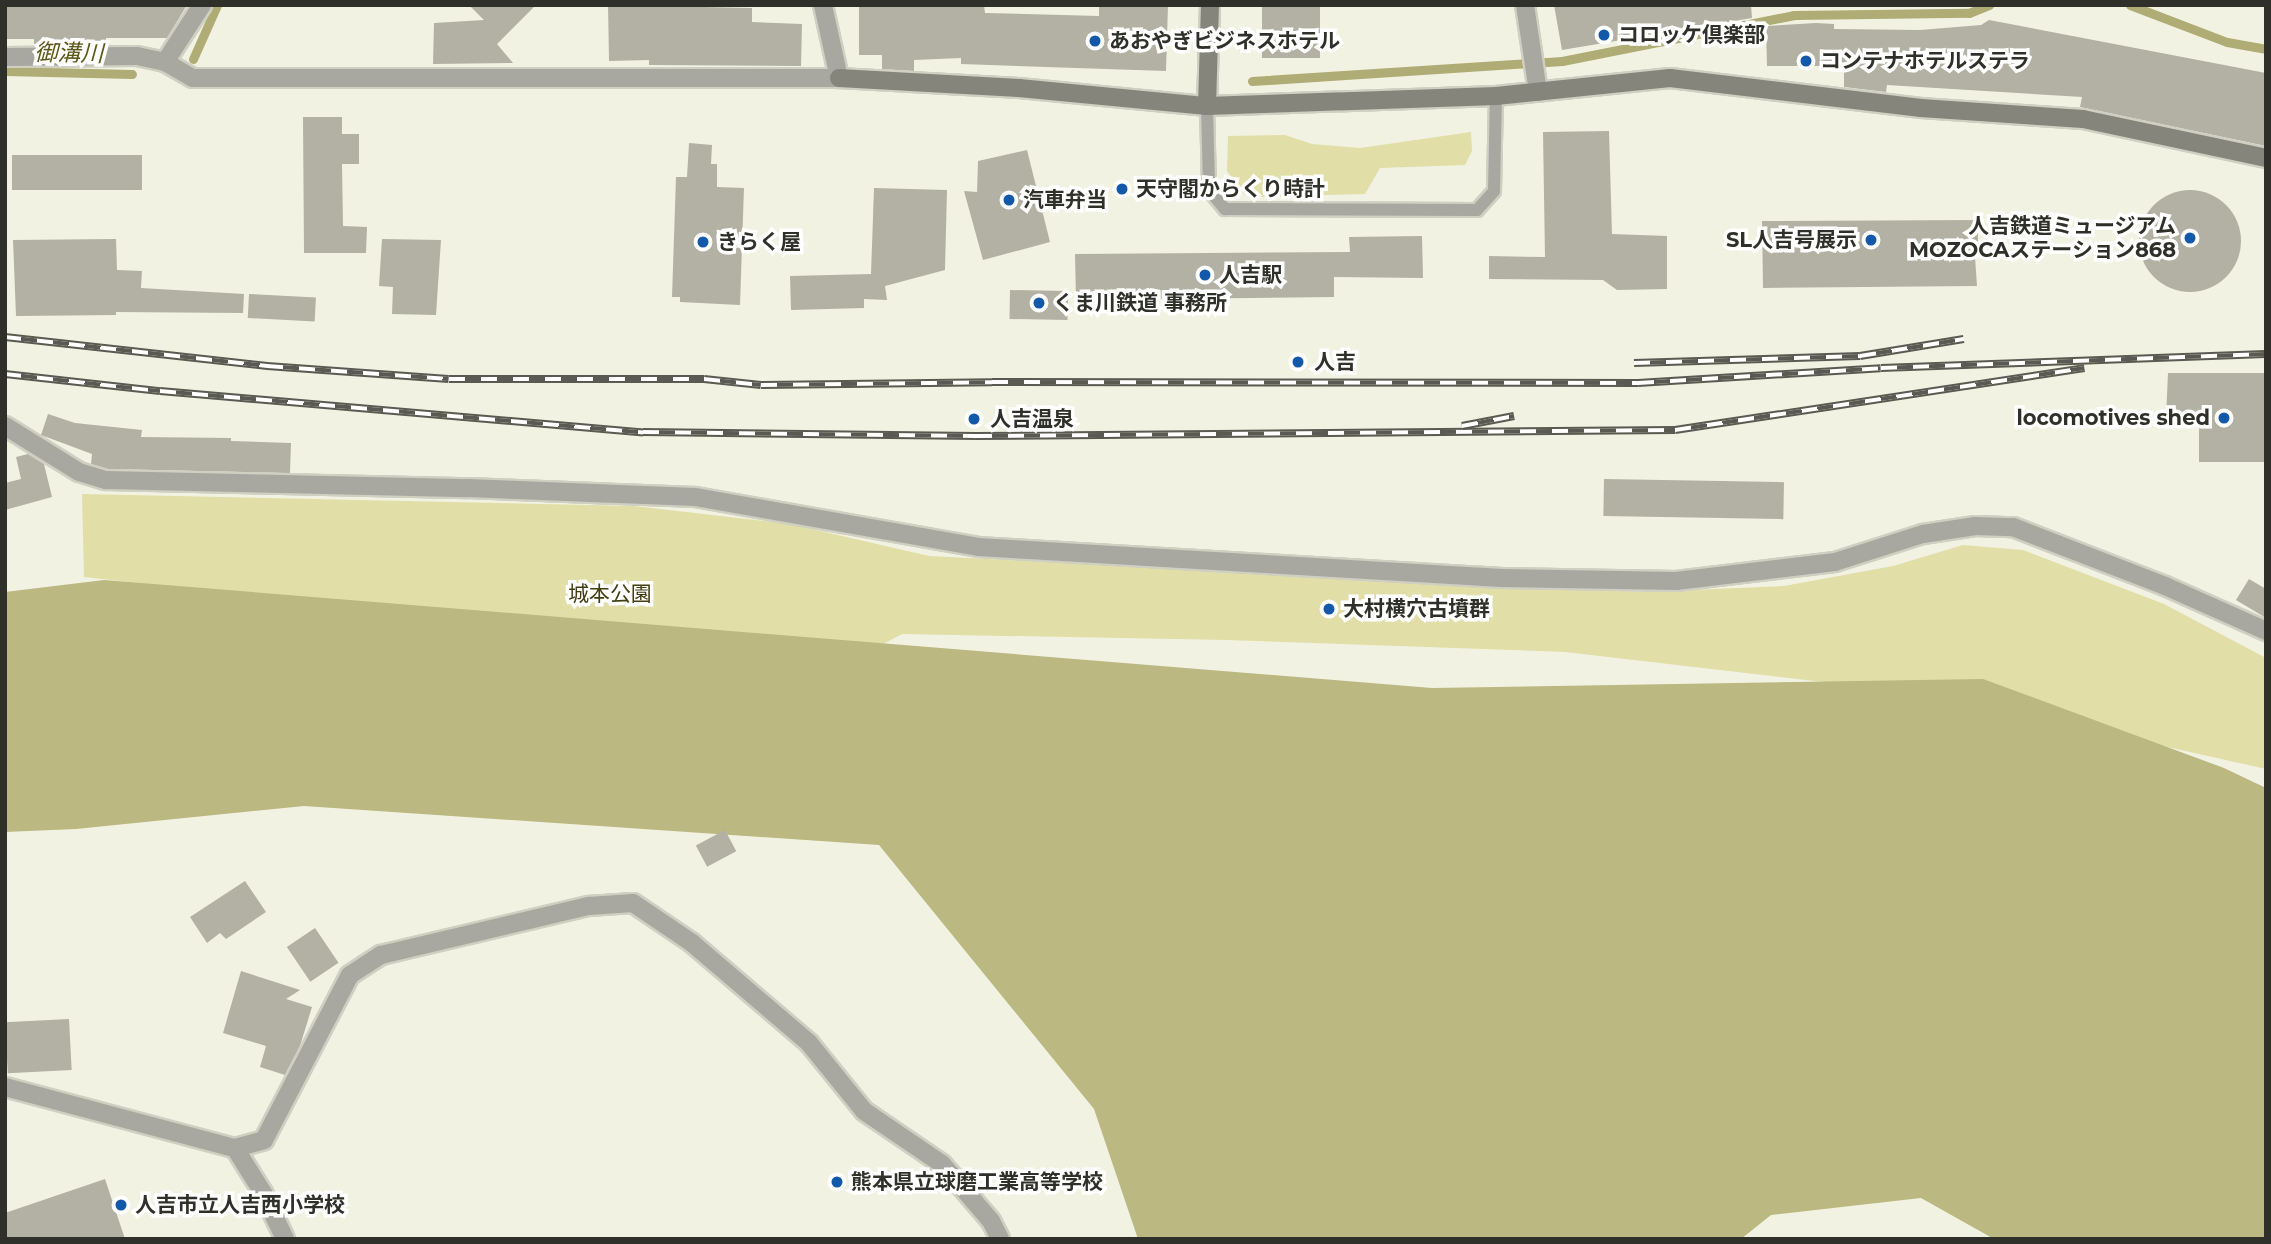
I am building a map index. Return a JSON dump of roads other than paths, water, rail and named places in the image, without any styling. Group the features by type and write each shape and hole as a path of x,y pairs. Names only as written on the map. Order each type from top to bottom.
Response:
{"street":[{"path":"165,62 202,5"},
{"path":"823,5 839,78"},
{"path":"1207,106 1210,5"},
{"path":"1525,5 1538,92"},
{"path":"5,57 137,56 165,62 193,78 839,78 1019,88 1207,106 1496,96 1670,78 1921,108 2083,120 2266,158"},
{"path":"5,426 79,472 106,480 468,488 695,497 978,547 1502,578 1676,581 1835,562 1923,534 1962,528 2013,527 2165,586 2266,631"},
{"path":"5,1087 235,1148 264,1140 350,975 382,955 589,906 634,903 692,943 809,1043 864,1111 942,1164 990,1230 1000,1239"},
{"path":"235,1148 263,1193 285,1239"}],"lane":[{"path":"1207,106 1209,190 1225,209 1477,210 1494,191 1496,96"}],"waterway":[{"name":"御溝川","path":"193,59 217,5"},
{"path":"1252,81 1562,61 1794,15 1969,13 1989,5"},
{"path":"2130,5 2227,42 2266,49"},
{"name":"御溝川","path":"5,71 132,74"}],"railway":[{"path":"5,337 267,366 449,379 704,379 761,385 992,382 1638,383 1881,368 2266,354"},
{"path":"1634,363 1860,356 1964,339"},
{"path":"5,374 160,391 643,432 976,436 1675,430 2084,368"},
{"path":"1462,426 1514,416"}],"place":[{"name":"コロッケ倶楽部","path":"1604,35"},
{"name":"あおやぎビジネスホテル","path":"1095,41"},
{"name":"コンテナホテルステラ","path":"1806,61"},
{"name":"天守閣からくり時計","path":"1122,189"},
{"name":"汽車弁当","path":"1009,200"},
{"name":"人吉鉄道ミュージアム MOZOCAステーション868","path":"2190,238"},
{"name":"SL人吉号展示","path":"1871,240"},
{"name":"きらく屋","path":"703,242"},
{"name":"人吉駅","path":"1205,275"},
{"name":"くま川鉄道 事務所","path":"1039,303"},
{"name":"人吉","path":"1298,362"},
{"name":"locomotives shed","path":"2224,418"},
{"name":"人吉温泉","path":"974,419"},
{"name":"大村横穴古墳群","path":"1329,609"},
{"name":"熊本県立球磨工業高等学校","path":"837,1182"},
{"name":"人吉市立人吉西小学校","path":"121,1205"}],"park label":[{"name":"城本公園","path":"610,594"}]}
